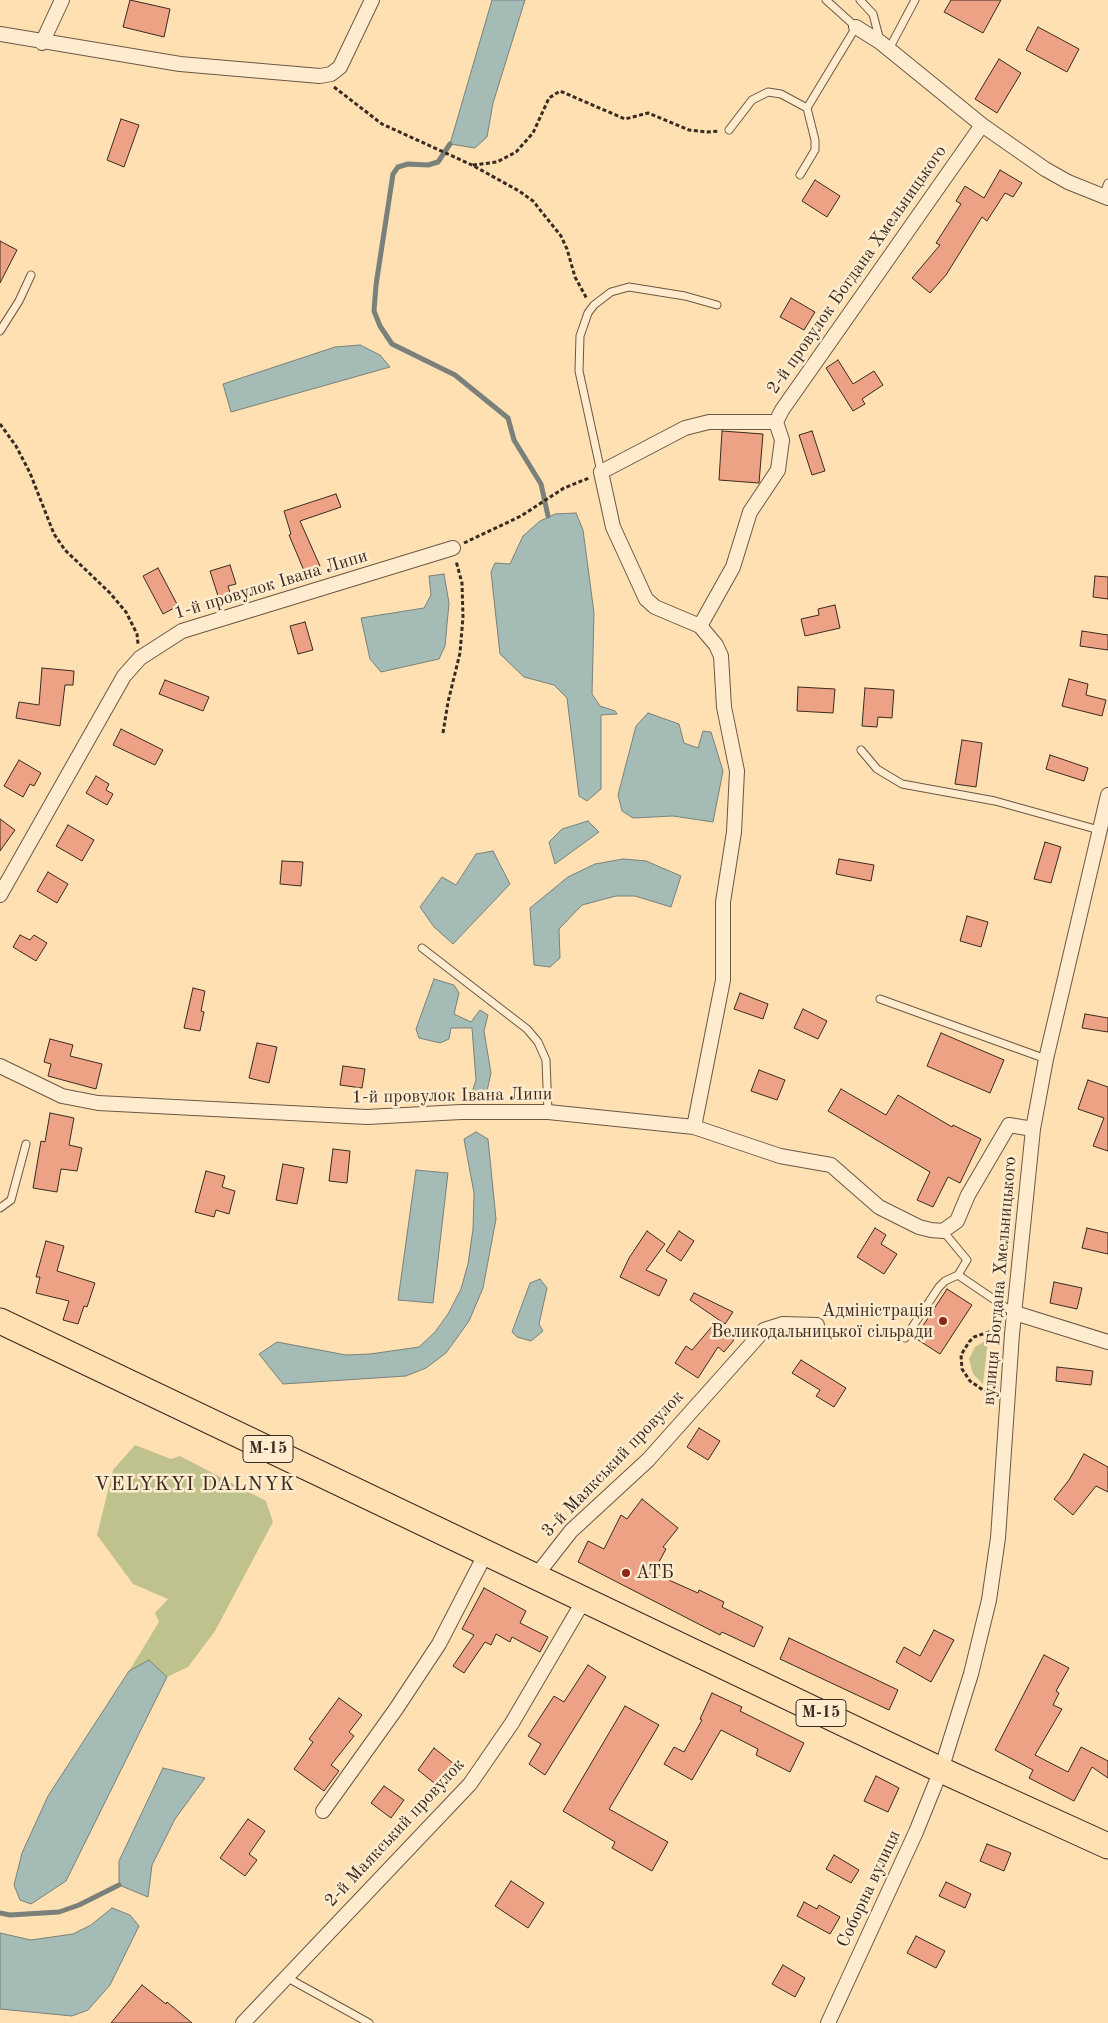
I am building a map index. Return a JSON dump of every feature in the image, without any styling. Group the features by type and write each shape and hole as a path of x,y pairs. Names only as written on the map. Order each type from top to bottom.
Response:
{"highway":[{"name":"М-15","path":"0,1321 941,1770 1108,1846"}],"street":[{"path":"42,43 62,0"},
{"path":"0,34 42,43 180,64 320,76 331,74 340,67 372,0"},
{"path":"856,27 885,46 982,125 1044,169 1068,182 1106,192"},
{"name":"2-й провулок Богдана Хмельницького","path":"700,626 733,567 750,512 778,470 782,440 776,422 790,395 982,125"},
{"path":"694,1127 723,980 723,902 734,832 737,771 724,707 721,656 716,645 700,626 655,607 646,599 613,527 601,472 686,428 709,422 776,422"},
{"name":"1-й провулок Івана Липи","path":"0,895 124,676 140,658 182,631 453,548"},
{"name":"вулиця Богдана Хмельницького","path":"941,1770 971,1674 989,1600 998,1538 1012,1334 1033,1129 1046,1059 1108,795"},
{"name":"1-й провулок Івана Липи","path":"0,1066 62,1096 98,1103 367,1117 461,1112 548,1112 694,1127 780,1156 831,1165 879,1207 919,1227 943,1231"},
{"path":"943,1231 961,1216 968,1195 1009,1125 1033,1129"},
{"path":"1014,1313 1108,1342"},
{"name":"3-й Маякський провулок","path":"535,1577 570,1531 648,1460 764,1330 782,1324 817,1325"},
{"path":"323,1811 396,1709 439,1644 486,1553"},
{"name":"2-й Маякський провулок","path":"243,2023 285,1976 470,1784 512,1723 584,1600"},
{"name":"Соборна вулиця","path":"828,2023 916,1832 941,1770"}],"lane":[{"path":"800,175 815,150 815,140 807,108 856,27 826,0"},
{"path":"860,0 873,14 885,46"},
{"path":"885,46 915,0"},
{"path":"730,130 752,100 768,92 781,94 807,108"},
{"path":"0,331 19,301 31,274"},
{"path":"601,472 579,371 580,336 583,323 594,305 611,292 630,287 685,296 716,305"},
{"path":"862,750 877,769 902,784 995,801 1099,830"},
{"path":"422,948 526,1029 538,1042 546,1060 548,1112"},
{"path":"880,999 1046,1059"},
{"path":"0,1208 11,1200 26,1144"},
{"path":"905,1338 939,1287 945,1281 958,1275 967,1260 943,1231"},
{"path":"958,1275 1014,1313"},
{"path":"285,1976 368,2023"}],"path":[{"path":"320,76 382,124 438,148 519,190 544,213 567,249 582,293 594,305"},
{"path":"472,165 496,162 516,152 533,133 549,98 560,91 625,119 648,113 699,132 730,130"},
{"path":"0,424 23,459 54,534 65,550 110,593 126,612 137,634 140,658"},
{"path":"443,733 448,702 460,653 463,617 462,584 453,548 536,506 554,494 601,472"},
{"path":"1008,1395 976,1386 962,1369 961,1355 969,1342 981,1334 1012,1334"}],"green space":[{"path":"988,1339 983,1384 973,1374 969,1359 975,1347"},
{"path":"135,1445 171,1459 180,1456 266,1501 273,1522 215,1631 188,1667 167,1677 149,1660 129,1671 159,1622 155,1613 168,1599 133,1584 97,1535 113,1470"}],"water":[{"path":"492,0 525,0 493,103 487,137 475,148 450,144"},
{"path":"360,345 380,355 390,367 231,412 223,384 335,347"},
{"path":"576,513 583,530 594,613 592,694 600,706 615,711 617,714 601,715 601,789 587,801 579,796 567,698 554,685 524,677 500,654 491,572 495,563 510,564 523,536 540,521 555,514"},
{"path":"444,574 449,603 445,646 439,659 381,672 370,659 361,618 424,608 431,595 429,576"},
{"path":"648,713 679,724 684,743 698,748 703,731 711,732 723,771 713,822 673,816 633,818 622,811 618,795 636,726"},
{"path":"588,821 599,832 555,864 549,842 562,829"},
{"path":"493,851 510,884 453,944 434,927 420,907 442,877 456,885 476,854"},
{"path":"623,859 646,861 681,876 671,907 635,896 616,896 582,905 559,929 560,958 550,967 534,965 530,908 568,877 595,864"},
{"path":"434,979 454,985 459,993 454,1014 471,1022 480,1010 488,1015 484,1031 491,1073 485,1100 469,1101 476,1080 472,1028 451,1028 449,1039 440,1043 419,1038 416,1029"},
{"path":"476,1132 488,1139 496,1219 483,1288 469,1321 446,1353 426,1368 406,1376 283,1384 259,1354 277,1342 346,1355 370,1354 419,1347 435,1332 448,1314 461,1289 468,1264 473,1229 474,1193 464,1139"},
{"path":"416,1170 448,1173 433,1303 398,1300"},
{"path":"540,1279 547,1288 539,1324 543,1331 531,1341 517,1337 512,1332 530,1283"},
{"path":"149,1660 167,1677 66,1881 31,1904 20,1900 14,1885 22,1853 48,1796 129,1671"},
{"path":"163,1768 205,1778 175,1819 152,1865 148,1897 119,1885 119,1861"},
{"path":"112,1908 130,1915 139,1926 110,1985 88,2010 72,2016 0,2009 0,1933 31,1940 73,1934 91,1925"}],"building":[{"path":"130,0 170,9 164,37 123,27"},
{"path":"951,0 1001,0 983,33 944,12"},
{"path":"1038,27 1079,49 1067,72 1026,50"},
{"path":"999,59 1021,73 997,113 975,99"},
{"path":"121,119 139,125 124,167 107,160"},
{"path":"1000,170 1022,183 1013,197 1005,193 987,221 982,217 946,275 930,293 912,278 940,245 936,243 961,204 956,201 965,186 984,198"},
{"path":"815,180 840,196 827,217 802,201"},
{"path":"0,241 17,250 0,283"},
{"path":"791,298 815,312 804,330 780,317"},
{"path":"838,360 853,384 874,371 883,385 862,399 865,404 853,411 826,368"},
{"path":"722,431 763,434 759,483 719,480"},
{"path":"812,431 825,471 812,475 799,435"},
{"path":"336,494 341,507 300,521 320,566 305,573 289,535 291,534 284,511"},
{"path":"230,565 236,584 228,586 231,596 219,599 210,571"},
{"path":"158,568 178,606 163,614 143,576"},
{"path":"1095,576 1108,577 1108,599 1093,597"},
{"path":"835,605 840,628 805,636 801,619 819,615 818,609"},
{"path":"305,622 313,650 298,654 290,626"},
{"path":"1082,631 1108,635 1108,650 1080,646"},
{"path":"42,668 74,671 73,685 65,685 60,726 16,718 19,702 39,705"},
{"path":"1069,679 1088,684 1086,695 1106,700 1102,716 1062,706"},
{"path":"165,680 209,697 203,711 159,694"},
{"path":"798,687 835,689 833,713 797,711"},
{"path":"865,688 894,690 892,718 878,717 877,727 862,726"},
{"path":"121,729 163,750 155,765 113,745"},
{"path":"962,740 982,743 976,787 955,784"},
{"path":"1050,755 1088,768 1084,781 1046,769"},
{"path":"19,760 41,773 34,786 30,784 23,797 4,786"},
{"path":"96,776 109,784 106,790 113,794 107,805 86,793"},
{"path":"0,819 15,830 0,851"},
{"path":"68,825 94,840 82,861 56,846"},
{"path":"1045,842 1061,847 1051,883 1034,879"},
{"path":"839,859 874,865 871,881 836,874"},
{"path":"282,861 303,862 301,886 280,884"},
{"path":"48,872 68,884 57,903 37,891"},
{"path":"967,916 988,922 981,947 960,941"},
{"path":"20,935 30,940 34,935 47,943 36,961 13,947"},
{"path":"193,988 205,991 201,1011 204,1012 200,1031 184,1028"},
{"path":"740,993 768,1004 763,1019 734,1009"},
{"path":"803,1009 827,1021 818,1039 794,1028"},
{"path":"1085,1014 1108,1018 1108,1032 1082,1028"},
{"path":"941,1033 1004,1060 990,1093 927,1066"},
{"path":"50,1039 73,1045 70,1056 102,1064 96,1089 48,1076 51,1064 44,1062"},
{"path":"257,1043 277,1047 269,1083 249,1078"},
{"path":"343,1066 365,1069 362,1088 340,1085"},
{"path":"759,1070 785,1080 777,1100 751,1091"},
{"path":"1088,1080 1108,1087 1108,1151 1093,1146 1104,1118 1078,1109"},
{"path":"841,1089 886,1115 898,1095 952,1127 953,1125 981,1139 960,1183 948,1177 933,1207 917,1200 930,1172 828,1111"},
{"path":"50,1113 74,1118 69,1145 82,1148 77,1171 61,1169 57,1192 33,1188 41,1141 45,1142"},
{"path":"333,1149 350,1151 347,1183 329,1181"},
{"path":"283,1164 304,1168 297,1204 276,1200"},
{"path":"206,1171 225,1176 222,1187 235,1191 229,1214 216,1210 214,1217 195,1212"},
{"path":"875,1228 886,1235 881,1244 897,1254 884,1274 857,1257"},
{"path":"1087,1228 1108,1233 1108,1254 1082,1248"},
{"path":"647,1231 665,1244 646,1270 667,1280 659,1296 620,1277 629,1258"},
{"path":"679,1231 694,1241 681,1261 666,1251"},
{"path":"46,1241 64,1246 57,1271 95,1283 87,1307 84,1306 78,1324 63,1320 69,1301 36,1293 40,1277 36,1277"},
{"path":"1054,1282 1082,1288 1077,1309 1050,1303"},
{"name":"Адміністрація Великодальницької сільради","path":"947,1289 972,1305 940,1354 915,1338"},
{"path":"694,1293 733,1312 725,1324 690,1300"},
{"path":"715,1323 734,1340 724,1352 718,1347 698,1378 675,1363 686,1346 692,1350"},
{"path":"801,1360 846,1388 834,1407 816,1396 820,1390 792,1373"},
{"path":"1057,1367 1093,1371 1091,1385 1056,1381"},
{"path":"699,1428 720,1441 708,1460 687,1447"},
{"path":"1084,1454 1108,1467 1108,1492 1096,1486 1073,1515 1054,1499 1069,1480"},
{"path":"642,1499 678,1528 663,1547 666,1549 653,1573 698,1593 699,1590 724,1602 722,1607 763,1627 754,1647 722,1632 720,1635 578,1562 588,1541 604,1549 621,1515 627,1519"},
{"path":"484,1588 526,1611 520,1623 548,1637 540,1652 512,1637 510,1642 496,1634 491,1645 485,1642 464,1673 453,1666 474,1635 462,1629"},
{"path":"934,1630 954,1640 931,1682 896,1662 904,1647 920,1656"},
{"path":"789,1638 898,1690 889,1710 780,1659"},
{"path":"1044,1655 1069,1668 1056,1691 1059,1693 1053,1705 1062,1709 1035,1755 1068,1772 1081,1747 1108,1761 1108,1778 1092,1767 1074,1801 1029,1778 1033,1770 995,1750"},
{"path":"588,1665 606,1677 545,1775 529,1764 541,1744 528,1736 554,1696 564,1702"},
{"path":"712,1693 742,1707 740,1711 804,1743 790,1772 756,1755 758,1749 721,1730 692,1780 664,1764 674,1747 684,1752 702,1720 700,1719"},
{"path":"339,1698 362,1715 349,1732 354,1736 331,1765 339,1771 324,1791 294,1769 313,1742 309,1739"},
{"path":"625,1706 659,1725 609,1809 668,1842 652,1871 612,1848 615,1842 563,1811"},
{"path":"434,1748 454,1764 438,1786 418,1770"},
{"path":"876,1776 899,1788 888,1812 864,1801"},
{"path":"384,1786 404,1800 391,1818 371,1803"},
{"path":"248,1819 265,1831 249,1854 257,1860 245,1876 220,1858"},
{"path":"987,1844 1011,1853 1004,1871 980,1861"},
{"path":"834,1855 859,1870 851,1883 826,1869"},
{"path":"511,1881 544,1903 528,1928 495,1906"},
{"path":"946,1882 971,1894 965,1908 939,1896"},
{"path":"804,1902 817,1909 819,1905 840,1917 830,1934 797,1916"},
{"path":"916,1936 945,1951 936,1968 907,1953"},
{"path":"783,1965 805,1978 795,1997 772,1984"},
{"path":"142,1985 166,2004 167,2002 192,2023 111,2023"}],"waterway":[{"path":"450,144 438,162 428,165 408,164 398,167 393,174 376,285 374,311 380,326 392,344 455,375 508,418 514,440 541,484 548,516"},
{"path":"0,1913 10,1915 59,1912 79,1905 119,1885"}],"place":[{"name":"Адміністрація Великодальницької сільради","path":"943,1321"},
{"name":"АТБ","path":"626,1573"}],"district":[{"name":"VELYKYI DALNYK","path":"195,1485"}]}
